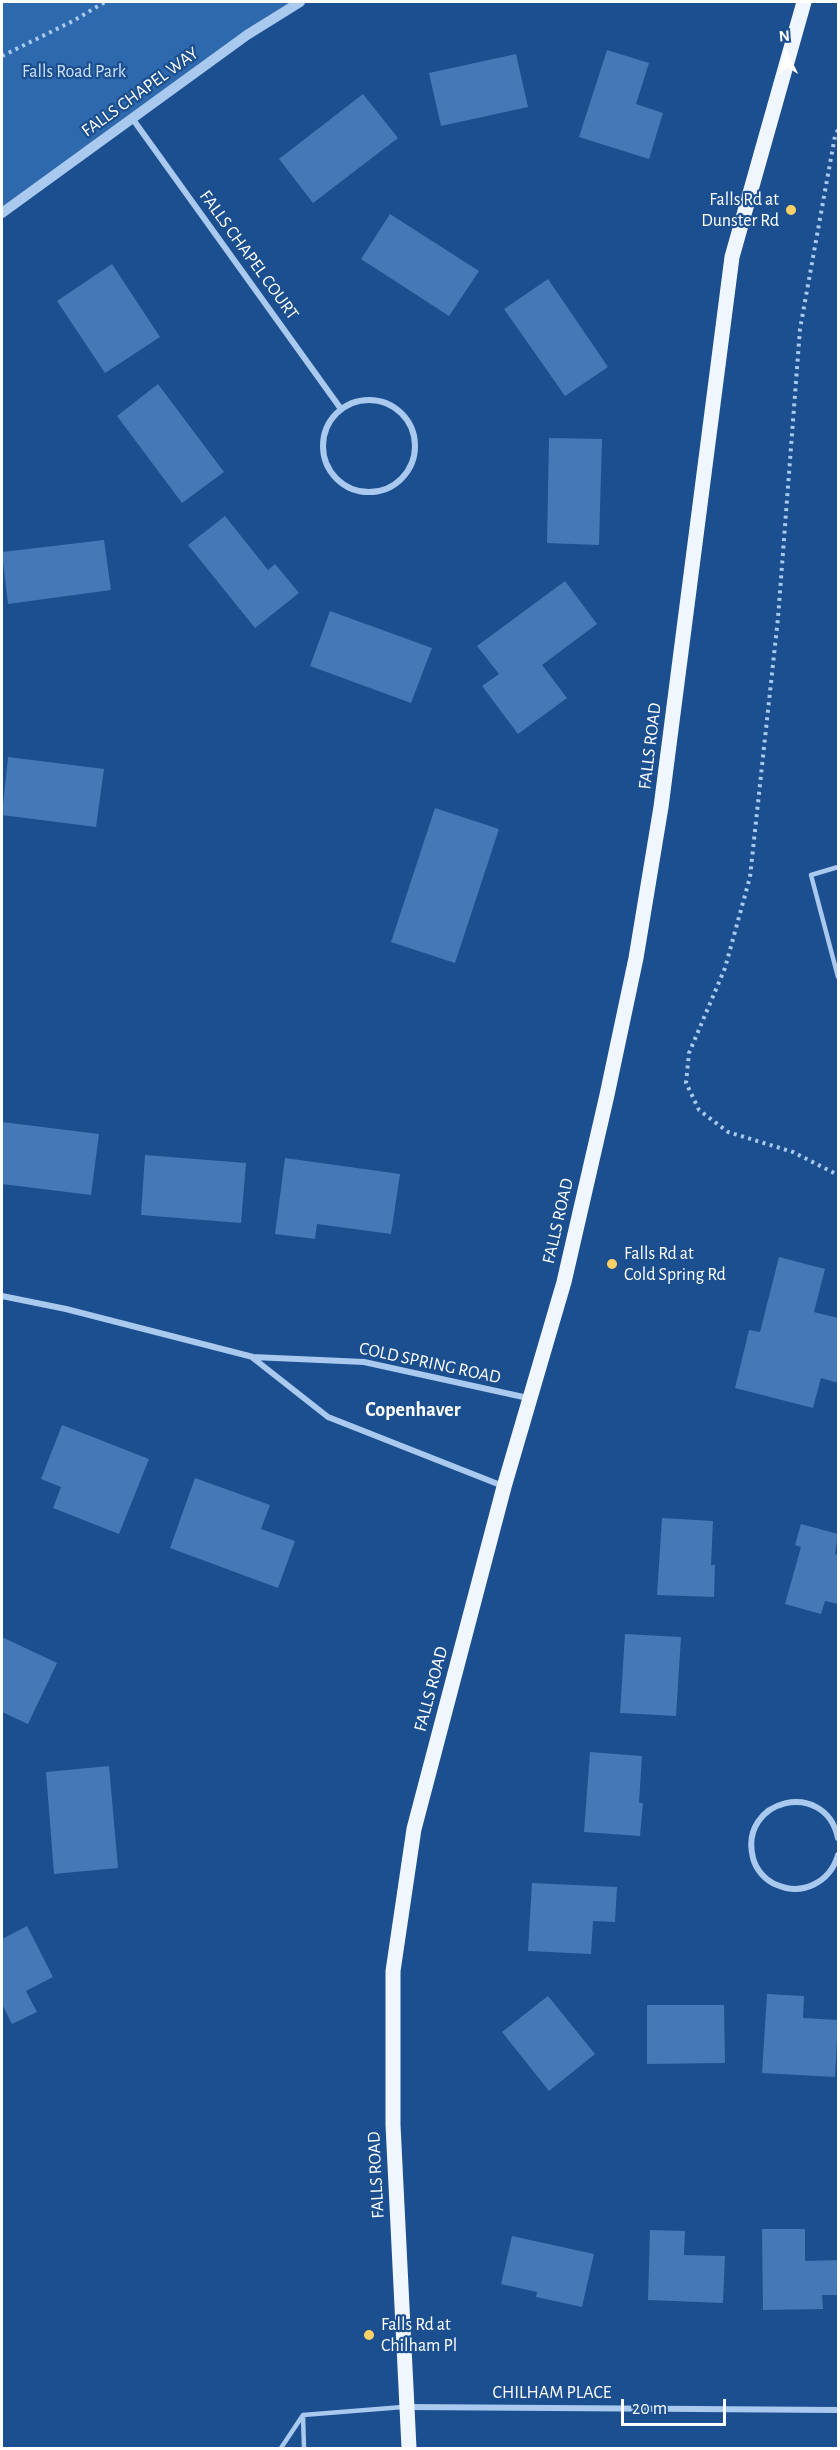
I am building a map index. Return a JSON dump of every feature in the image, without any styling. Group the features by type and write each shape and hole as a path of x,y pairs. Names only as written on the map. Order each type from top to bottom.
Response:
{"main road":[{"name":"FALLS ROAD","path":"409,2448 409,2407 393,2125 393,1971 414,1829 504,1487 564,1282 636,958 662,807 732,257 804,2"}],"street":[{"name":"FALLS CHAPEL WAY","path":"2,213 247,35 300,2"},
{"name":"FALLS CHAPEL COURT","path":"131,118 341,409"},
{"path":"372,400 387,404 401,413 410,426 415,441 414,457 408,472 397,483 382,491 367,493 351,489 338,480 328,467 323,452 324,436 331,421 341,409 356,402 372,400"},
{"name":"COLD SPRING ROAD","path":"2,1296 66,1309 253,1357 364,1362 529,1398"},
{"name":"COLD SPRING ROAD","path":"253,1357 328,1417 504,1487"},
{"path":"838,1838 830,1818 820,1808 793,1801 780,1804 758,1821 751,1847 754,1861 771,1883 798,1890 811,1887 836,1871 838,1856"},
{"name":"CHILHAM PLACE","path":"409,2407 838,2410"}],"lane":[{"path":"838,867 811,875 838,977"},
{"path":"303,2415 409,2407"},
{"path":"281,2448 303,2415"},
{"path":"303,2415 303,2448"}],"path":[{"path":"2,56 73,21 105,2"},
{"path":"838,130 835,136 800,329 778,618 750,877 725,968 689,1053 686,1083 699,1110 728,1132 793,1152 838,1175"}],"green space":[{"name":"Falls Road Park","path":"2,2 300,2 2,213"}],"building":[{"path":"607,50 649,63 636,104 663,113 649,159 579,137"},
{"path":"516,54 528,107 441,126 429,73"},
{"path":"363,94 398,138 313,203 279,159"},
{"path":"390,214 479,271 449,316 361,259"},
{"path":"112,264 160,337 105,373 57,301"},
{"path":"548,279 608,367 565,396 504,309"},
{"path":"158,384 224,472 182,503 117,416"},
{"path":"549,438 602,439 599,545 547,543"},
{"path":"225,516 268,570 275,564 299,593 255,628 188,545"},
{"path":"104,540 111,590 8,604 2,552"},
{"path":"565,581 597,624 542,665 567,698 518,734 482,686 499,674 477,646"},
{"path":"330,611 432,648 411,703 310,666"},
{"path":"8,757 104,769 96,827 2,815"},
{"path":"435,808 499,829 455,963 391,942"},
{"path":"2,1122 99,1134 91,1195 2,1184"},
{"path":"145,1155 246,1163 241,1223 141,1215"},
{"path":"285,1158 400,1174 391,1234 317,1224 315,1239 275,1234"},
{"path":"779,1257 825,1269 814,1312 838,1318 838,1383 821,1378 813,1408 735,1388 749,1330 760,1332"},
{"path":"62,1425 149,1459 119,1534 53,1508 61,1487 41,1479"},
{"path":"195,1478 270,1505 261,1529 295,1541 278,1588 170,1548"},
{"path":"662,1518 713,1521 711,1565 715,1565 714,1597 657,1595"},
{"path":"801,1524 838,1534 835,1554 838,1555 838,1604 825,1601 821,1614 785,1604 801,1547 795,1545"},
{"path":"625,1634 681,1637 676,1716 620,1713"},
{"path":"2,1637 57,1663 28,1724 2,1712"},
{"path":"590,1752 642,1756 639,1803 643,1803 640,1836 584,1832"},
{"path":"109,1766 118,1868 54,1874 46,1772"},
{"path":"532,1883 617,1887 615,1922 593,1921 591,1954 528,1951"},
{"path":"27,1926 53,1977 26,1991 37,2012 12,2024 2,2004 2,1939"},
{"path":"767,1994 804,1996 803,2018 838,2020 835,2077 762,2073"},
{"path":"548,1996 595,2054 549,2091 502,2032"},
{"path":"647,2005 724,2005 725,2063 647,2064"},
{"path":"762,2229 805,2229 805,2261 838,2260 838,2295 822,2295 823,2309 763,2310"},
{"path":"650,2230 685,2231 684,2255 725,2256 723,2303 648,2300"},
{"path":"512,2236 594,2254 582,2307 536,2297 537,2292 501,2284"}],"place":[{"name":"Falls Rd at Dunster Rd","path":"791,210"},
{"name":"Falls Rd at Cold Spring Rd","path":"612,1264"},
{"name":"Falls Rd at Chilham Pl","path":"369,2335"}],"district":[{"name":"Copenhaver","path":"413,1410"}]}
